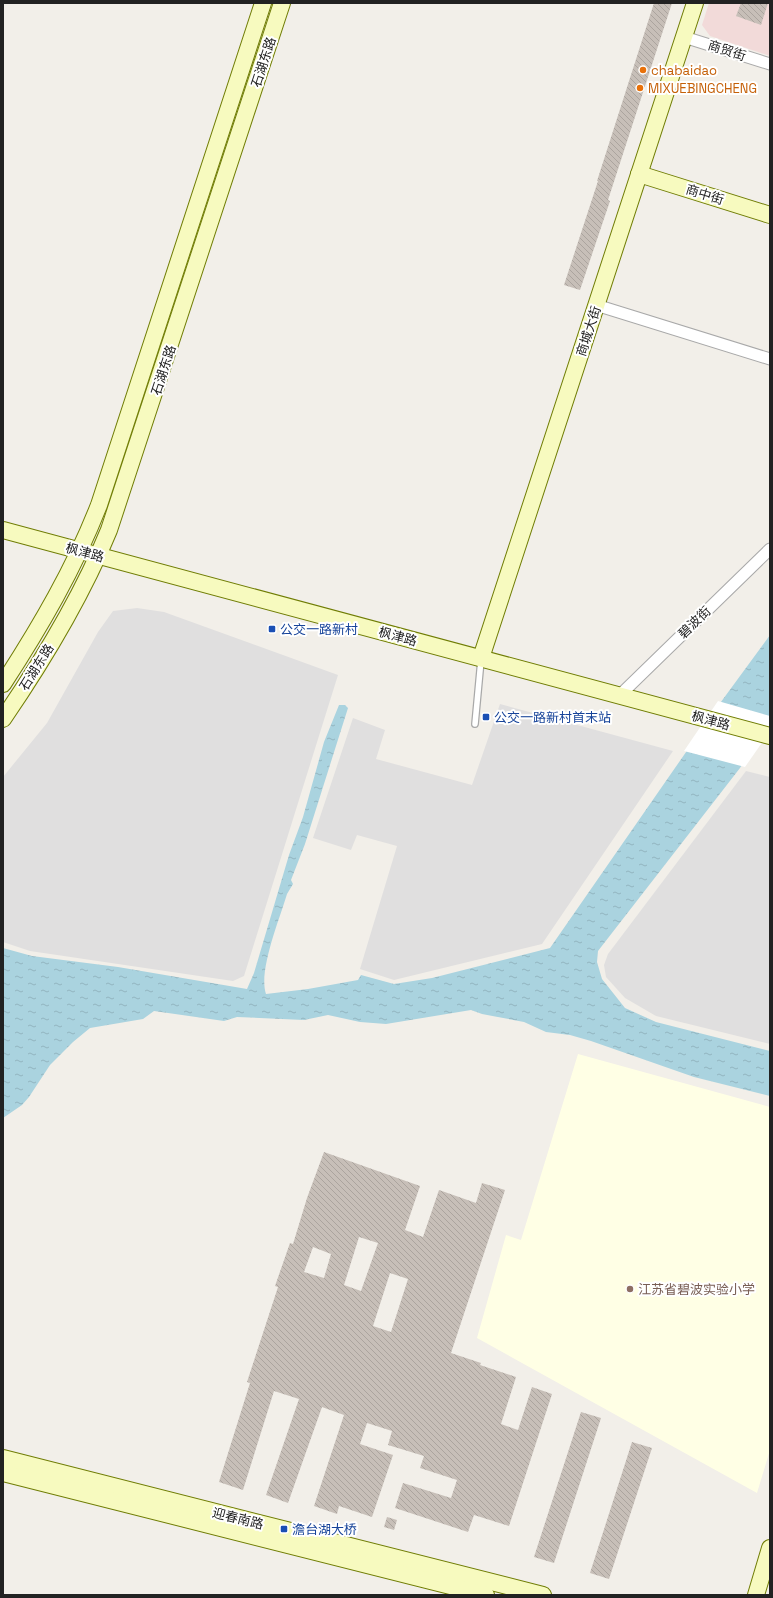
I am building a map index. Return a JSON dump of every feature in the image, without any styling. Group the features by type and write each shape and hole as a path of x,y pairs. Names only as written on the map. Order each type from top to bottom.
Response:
{"main road":[{"name":"石湖东路","path":"3,684 47,613 80,550 99,505 263,3"},
{"name":"石湖东路","path":"3,718 50,646 99,555 116,513 282,3"},
{"name":"商城大街","path":"481,658 695,3"},
{"name":"商中街","path":"639,174 770,215"},
{"name":"枫津路","path":"3,530 770,736"},
{"name":"迎春南路","path":"3,1458 543,1595"},
{"name":"迎春南路","path":"3,1473 486,1595"},
{"path":"756,1595 770,1548"}],"street":[{"name":"商贸街","path":"684,37 770,64"},
{"path":"596,305 770,359"},
{"name":"碧波街","path":"619,696 770,549"}],"lane":[{"path":"475,724 481,658"}],"shaded area":[{"path":"709,3 770,3 770,56 710,36 702,25"},
{"path":"137,608 164,612 338,675 244,976 233,981 30,951 3,942 3,777 47,723 98,632 113,611"},
{"path":"500,704 673,751 542,944 394,980 360,969 397,846 357,835 351,850 313,838 353,718 385,730 376,759 472,785"},
{"path":"746,771 770,777 770,1044 656,1016 625,998 606,977 604,965 608,954"},
{"name":"江苏省碧波实验小学","path":"578,1054 770,1107 770,1450 757,1493 477,1338 506,1235 521,1240"}],"water":[{"path":"770,635 770,724 740,768 598,951 597,962 602,979 625,1008 656,1022 770,1051 770,1096 694,1077 591,1041 570,1035 546,1032 524,1022 482,1014 471,1010 386,1024 360,1022 328,1015 304,1020 237,1017 224,1021 154,1011 143,1019 90,1028 73,1042 50,1065 22,1105 3,1118 3,948 32,956 118,967 247,989 254,973 289,855 303,817 324,742 339,705 345,705 348,708 305,844 291,880 293,884 287,894 271,944 265,972 264,984 266,994 308,989 358,980 361,975 394,984 432,978 550,948 718,706"}],"pier":[{"path":"718,701 770,716 770,731 745,767 684,751"}],"building":[{"path":"654,3 672,3 608,200 610,201 580,290 564,285"},
{"path":"741,3 768,3 761,25 736,16"},
{"path":"324,1152 420,1186 405,1230 423,1237 439,1190 476,1203 482,1183 505,1190 451,1353 481,1363 480,1365 516,1377 501,1424 518,1430 532,1387 552,1394 509,1526 474,1515 468,1532 395,1508 403,1483 451,1498 457,1480 420,1468 424,1456 388,1445 392,1431 367,1423 360,1444 393,1455 372,1517 339,1506 337,1514 314,1506 344,1415 322,1407 288,1503 266,1495 299,1399 274,1391 243,1490 219,1482 250,1383 247,1382 278,1287 275,1286 290,1243 293,1244 307,1198","holes":["359,1237 378,1243 361,1291 344,1285","313,1247 331,1254 324,1278 304,1272","390,1273 408,1279 391,1332 373,1326"]},
{"path":"581,1412 601,1418 554,1563 534,1557"},
{"path":"632,1442 652,1448 609,1579 590,1573"},
{"path":"387,1517 397,1520 394,1530 384,1527"}],"place":[{"name":"chabaidao","path":"643,70"},
{"name":"MIXUEBINGCHENG","path":"640,88"},
{"name":"公交一路新村","path":"272,629"},
{"name":"公交一路新村首末站","path":"486,717"},
{"name":"江苏省碧波实验小学","path":"630,1289"},
{"name":"澹台湖大桥","path":"284,1529"}]}
